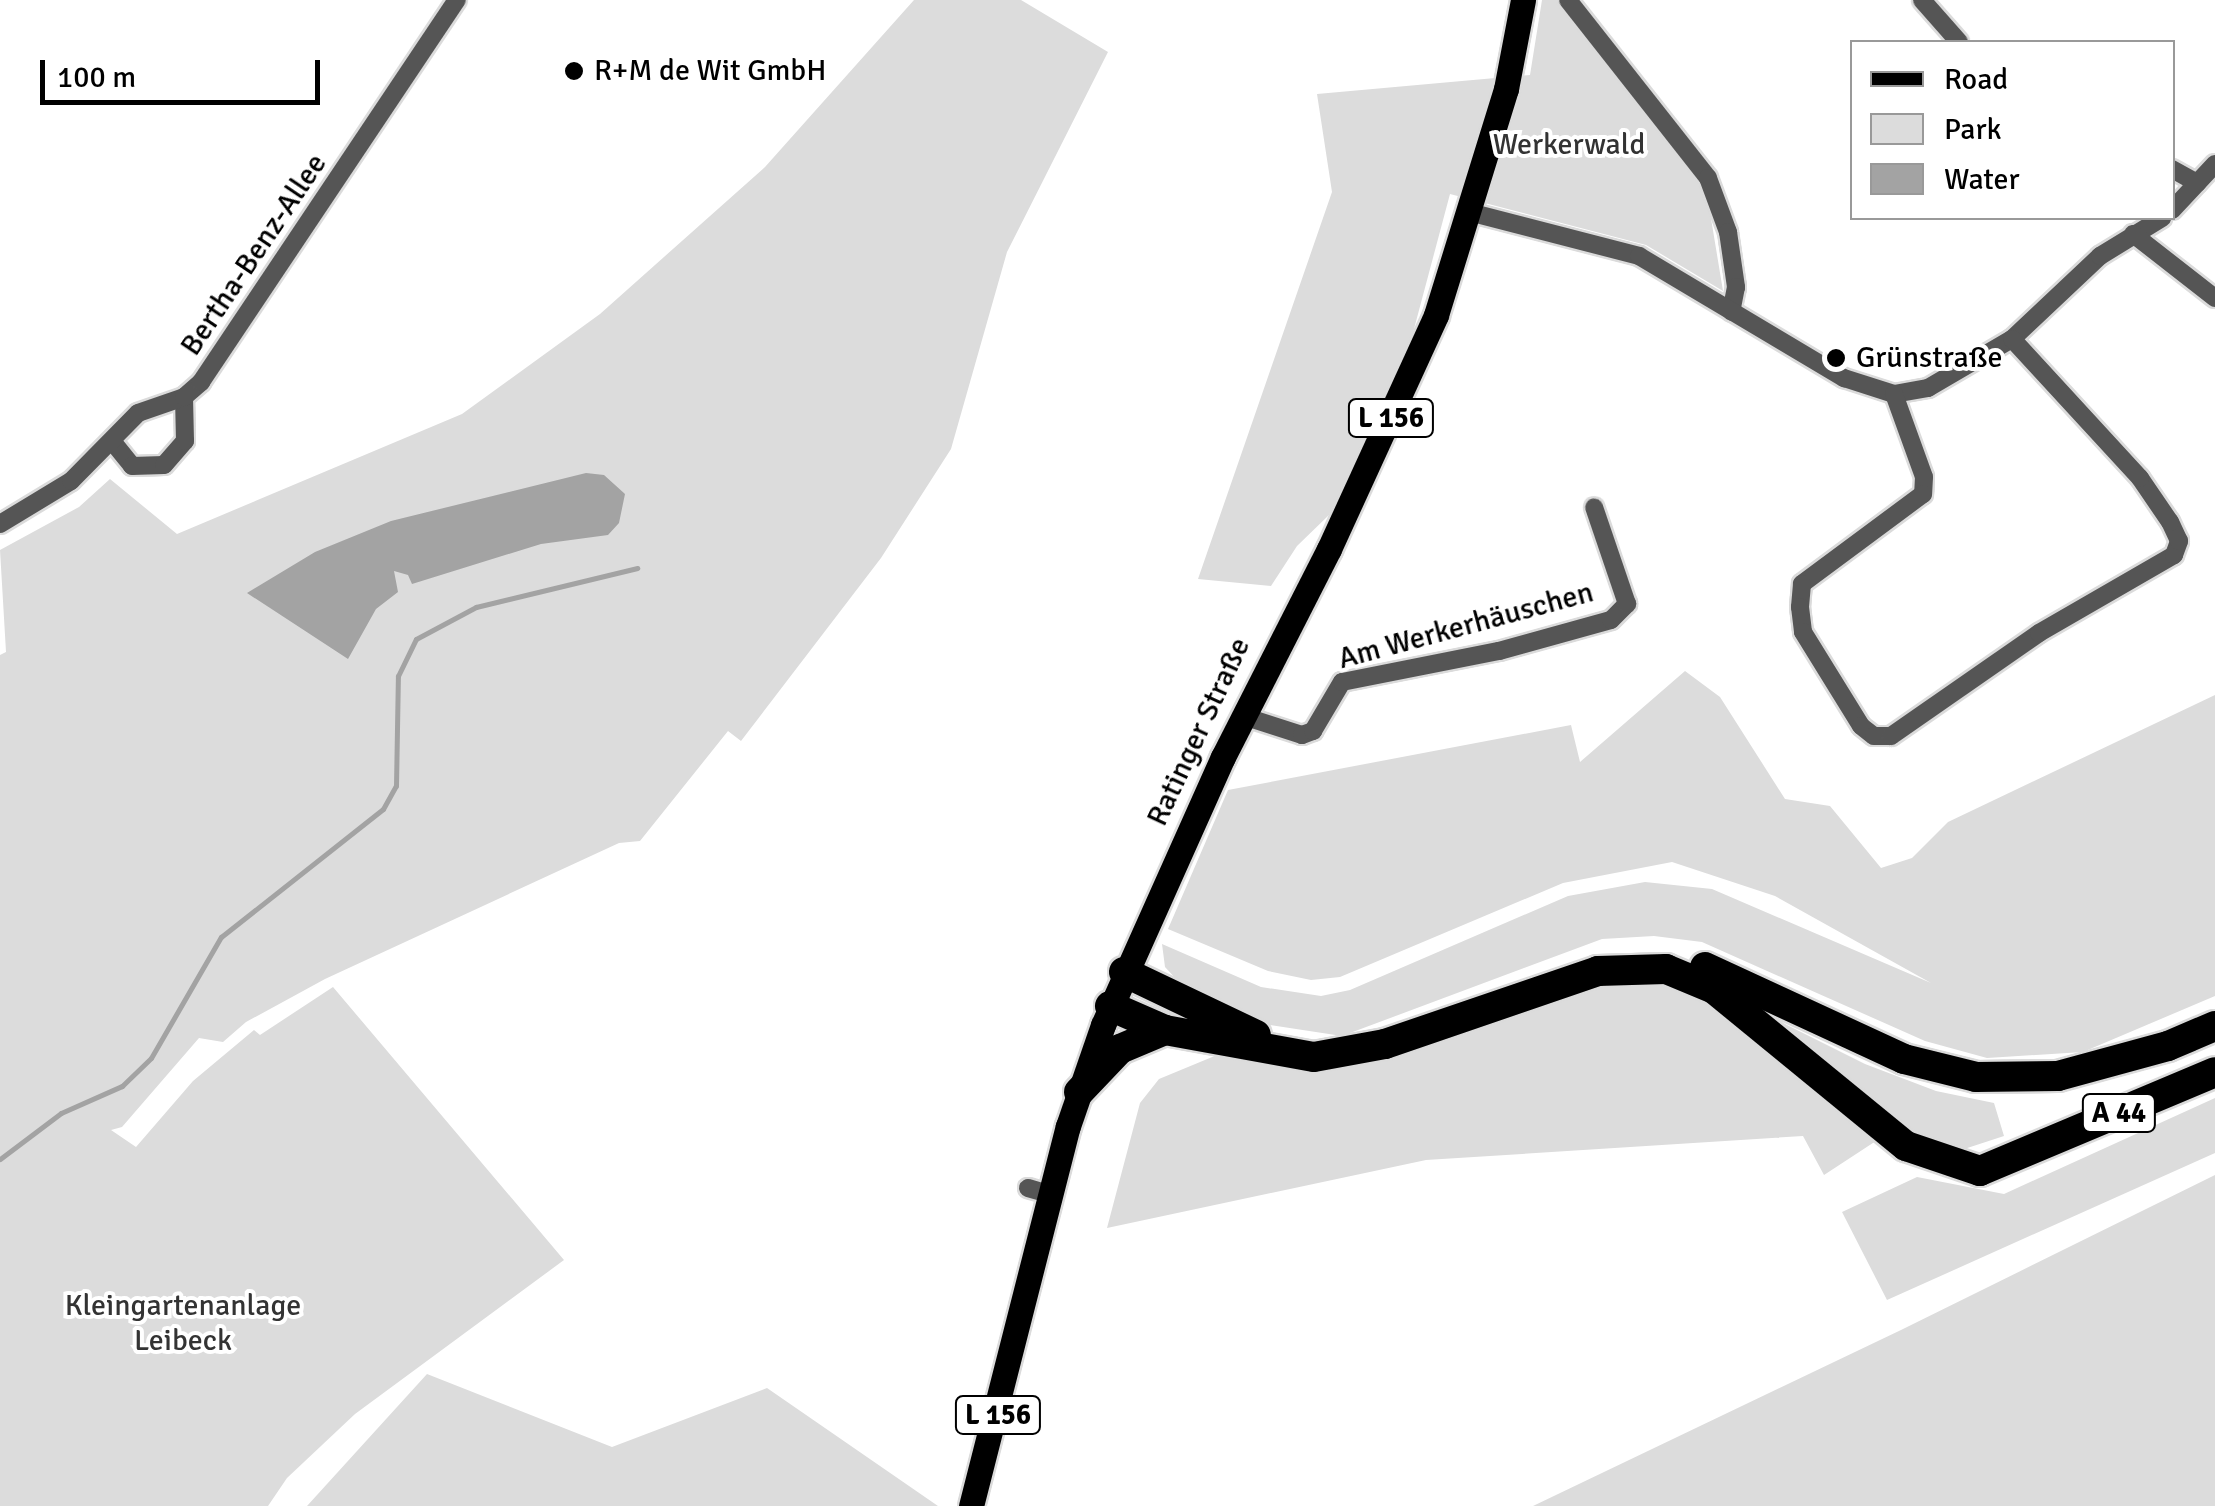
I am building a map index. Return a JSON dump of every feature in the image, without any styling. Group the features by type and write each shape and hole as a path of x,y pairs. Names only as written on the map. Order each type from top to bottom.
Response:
{"highway":[{"path":"1124,972 1244,1032 1315,1046 1367,1040 1578,966 1632,956 1709,968 1904,1059 1976,1078 2058,1076 2168,1046 2215,1026"},
{"name":"A 44","path":"1165,1030 1272,1054 1348,1054 1568,979 1648,966 1714,988 1906,1146 1980,1171 2215,1072"},
{"path":"1110,1006 1165,1030"},
{"path":"1079,1092 1120,1050 1165,1030"}],"main road":[{"name":"Ratinger Straße","path":"970,1506 1039,1191 1124,972 1243,716 1397,406 1436,316 1515,54 1523,0"}],"street":[{"name":"Bertha-Benz-Allee","path":"0,524 51,496 138,413 184,397 262,296 457,0"},
{"path":"1568,0 1708,178 1728,232 1736,287 1732,312"},
{"path":"1922,0 1957,40"},
{"path":"2175,207 2215,164"},
{"path":"2175,170 2197,182"},
{"path":"1469,212 1639,256 1844,378 1894,394 1928,388 2012,338 2047,300 2132,234 2158,220"},
{"path":"2132,234 2215,298"},
{"path":"1894,394 1924,477 1923,494 1802,584 1800,608 1804,632 1861,726 1874,736 1891,736 2039,633 2160,569 2179,541 2140,478 2012,338"},
{"path":"112,441 132,466 164,465 185,442 184,397"},
{"name":"Am Werkerhäuschen","path":"1243,716 1302,735 1312,730 1342,682 1499,651 1611,620 1627,604 1594,507"}],"green space":[{"name":"Kleingartenanlage Leibeck","path":"914,0 1021,0 1108,52 1007,252 951,449 881,558 741,741 728,731 640,841 619,843 325,979 246,1022 223,1042 199,1038 122,1127 111,1130 136,1147 193,1081 254,1030 260,1035 333,987 564,1260 355,1414 287,1478 268,1506 0,1506 0,655 6,652 0,550 79,507 110,479 177,534 462,414 600,314 765,167"},
{"name":"Werkerwald","path":"1542,0 1561,0 1706,188 1723,291 1646,245 1450,194 1406,359 1329,515 1297,546 1271,586 1198,579 1332,192 1317,94 1530,75"},
{"path":"1685,671 1720,697 1785,799 1830,806 1881,868 1912,858 1948,822 2215,695 2215,996 2083,1052 1987,1058 1925,1041 1702,942 1654,936 1602,939 1342,1036 1263,1024 1177,980 1165,967 1162,944 1261,987 1321,996 1350,990 1568,896 1645,882 1712,889 1931,983 1775,896 1672,862 1563,883 1340,977 1311,980 1268,971 1168,929 1228,790 1571,725 1580,762"},
{"path":"1641,977 1693,992 1761,1034 1879,1139 1824,1175 1803,1136 1426,1160 1107,1228 1140,1103 1159,1079 1217,1055 1300,1068 1351,1066 1586,984"},
{"path":"1763,1013 1865,1064 1936,1091 1994,1103 2004,1136 1952,1153 1915,1136"},
{"path":"2215,1098 2215,1153 1887,1300 1842,1212 1917,1177 2004,1194"},
{"path":"2215,1175 2215,1506 1533,1506 1901,1330"},
{"path":"427,1374 612,1447 767,1388 938,1506 307,1506"}],"water":[{"path":"586,473 604,475 625,494 619,523 608,535 541,544 412,584 408,575 394,571 398,592 376,609 348,659 247,593 315,552 391,521"}],"waterway":[{"path":"0,1159 61,1113 122,1086 151,1058 221,937 383,809 396,786 398,676 416,639 476,607 637,568"}],"place":[{"name":"R+M de Wit GmbH","path":"574,71"},
{"name":"Grünstraße","path":"1836,358"}]}
